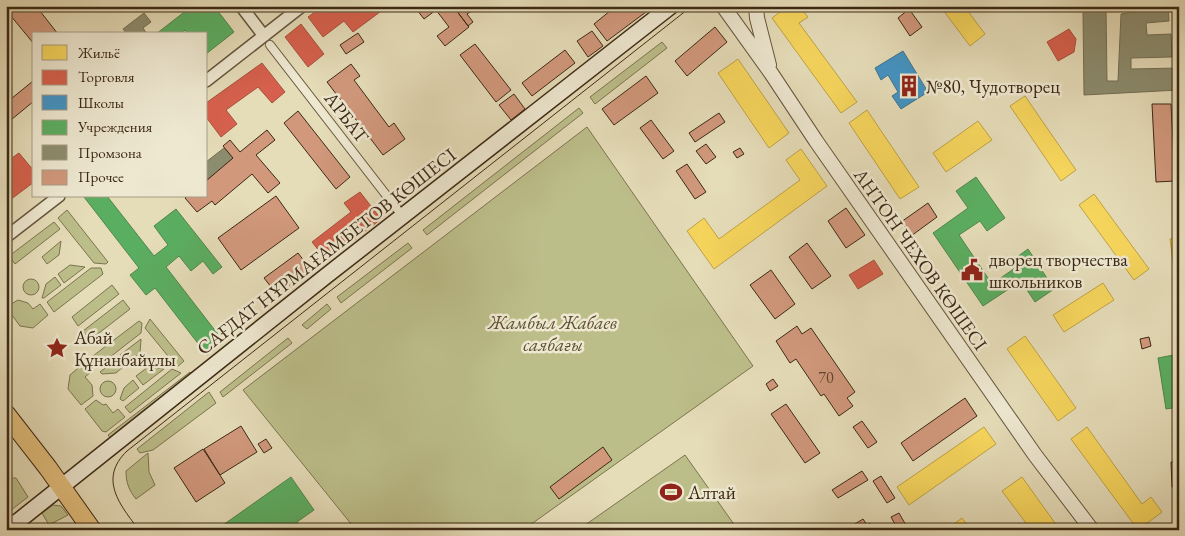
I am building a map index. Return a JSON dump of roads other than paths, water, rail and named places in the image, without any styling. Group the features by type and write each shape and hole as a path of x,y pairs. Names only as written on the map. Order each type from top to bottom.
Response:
{"main road":[{"name":"САҒДАТ НҰРМАҒАМБЕТОВ КӨШЕСІ","path":"8,530 326,276 670,6"},
{"path":"6,414 92,530"}],"street":[{"path":"241,6 267,40"},
{"path":"208,80 267,40 302,6"},
{"name":"АНТОН ЧЕХОВ КӨШЕСІ","path":"723,6 772,73 816,141 1035,455 1092,530"},
{"path":"756,6 757,18 772,73"},
{"name":"АРБАТ","path":"267,40 397,209"},
{"path":"6,237 56,198"}],"tram line":[{"path":"139,530 119,501 113,482 118,461 127,451 692,6"}],"place":[{"name":"№80, Чудотворец","path":"909,86"},
{"name":"дворец творчества школьников","path":"972,270"},
{"name":"Абай Құнанбайұлы","path":"57,348"},
{"name":"Алтай","path":"671,492"}],"park label":[{"name":"Жамбыл Жабаев саябағы","path":"553,333"}]}
